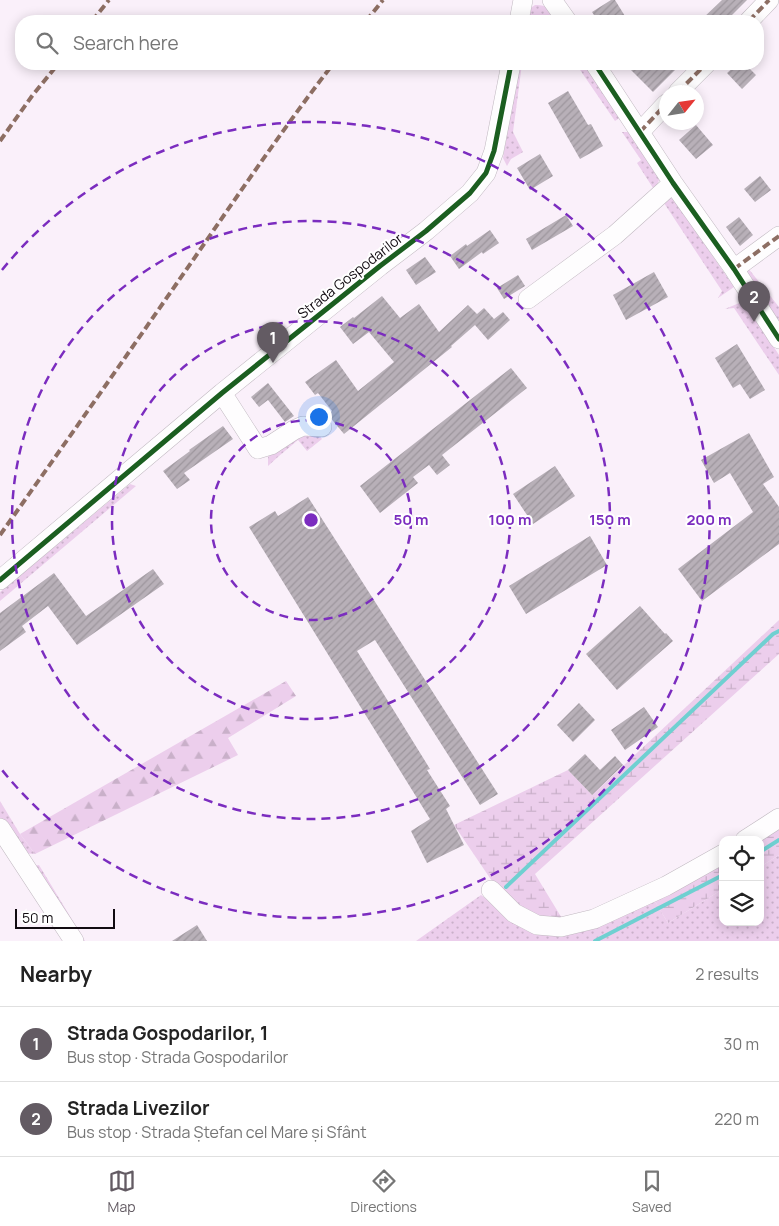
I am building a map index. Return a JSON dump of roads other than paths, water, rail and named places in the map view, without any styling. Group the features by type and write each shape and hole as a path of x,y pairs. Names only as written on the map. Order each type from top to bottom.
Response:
{"street":[{"path":"520,15 523,0"},
{"path":"552,0 563,15"},
{"path":"755,15 769,0"},
{"name":"Strada Gospodarilor","path":"0,580 222,393 426,231 470,193 486,173 494,151 510,70"},
{"path":"599,70 673,183 734,269 779,339"},
{"path":"685,85 700,70"},
{"path":"640,132 659,112"},
{"path":"528,299 615,235 673,183"},
{"path":"734,269 779,236"},
{"path":"222,393 258,450 271,446 303,426 322,427"},
{"path":"751,836 779,818"},
{"path":"0,828 74,941"},
{"path":"491,890 514,913 537,925 561,927 594,919 666,886 719,856"}],"waterway":[{"path":"506,887 773,634 779,631"},
{"path":"764,849 779,840"},
{"path":"595,941 719,877"}],"place":[{"name":"Strada Livezilor","path":"754,322"},
{"name":"Strada Gospodarilor, 1","path":"273,363"}]}
